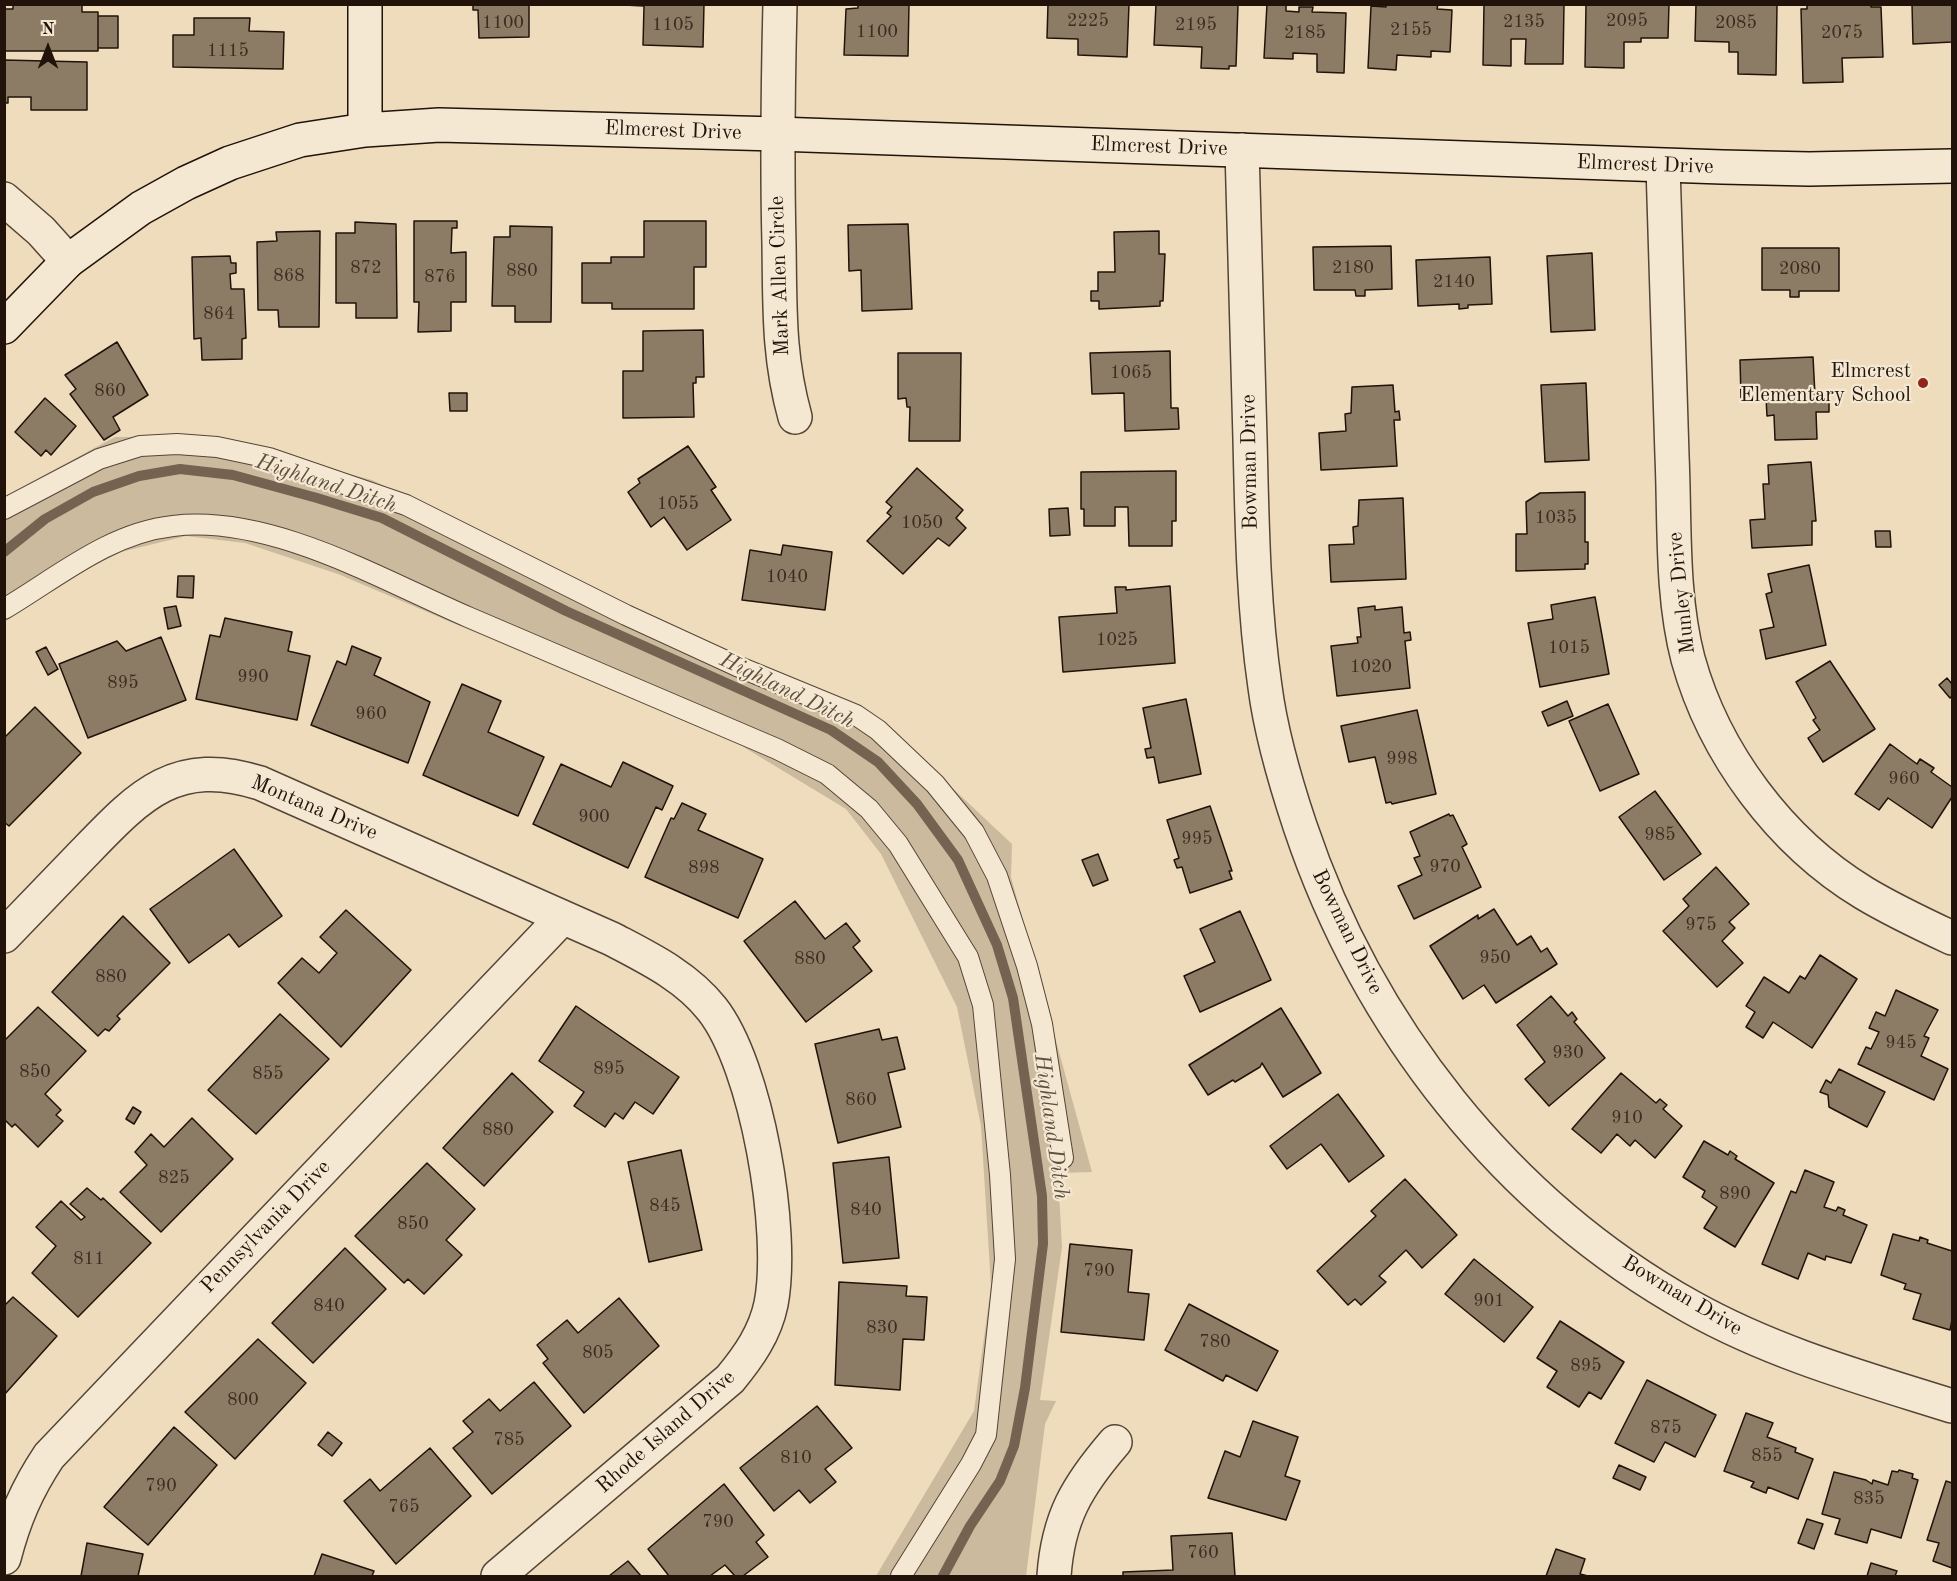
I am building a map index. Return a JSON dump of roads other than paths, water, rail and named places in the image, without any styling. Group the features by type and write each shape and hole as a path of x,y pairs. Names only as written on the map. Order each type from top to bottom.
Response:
{"street":[{"path":"365,4 365,130"},
{"name":"Mark Allen Circle","path":"780,4 777,134 780,341 784,378 795,417"},
{"name":"Elmcrest Drive","path":"4,327 68,261 141,208 212,171 300,140 365,130 439,125 777,134 1663,166 1809,169 1953,166"},
{"name":"Bowman Drive","path":"1242,150 1253,565 1265,689 1275,740 1311,859 1331,910 1360,966 1392,1021 1449,1101 1476,1133 1528,1185 1582,1234 1689,1305 1742,1333 1806,1360 1953,1406"},
{"name":"Munley Drive","path":"1663,166 1677,584 1688,658 1699,693 1717,734 1744,776 1794,839 1863,893 1953,938"},
{"path":"4,199 41,231 68,261"},
{"name":"Montana Drive","path":"4,936 120,816 146,793 174,780 206,773 234,775 260,783 562,918"},
{"name":"Pennsylvania Drive","path":"4,1558 13,1523 24,1497 49,1456 562,918"},
{"name":"Rhode Island Drive","path":"498,1576 730,1379 750,1355 762,1333 771,1304 774,1273 771,1204 754,1103 730,1038 712,1009 689,986 658,963 562,918"},
{"path":"1054,1576 1056,1545 1065,1516 1090,1470 1115,1442"}],"lane":[{"path":"4,509 99,459 140,446 177,444 217,447 270,458 406,506 626,615 737,666 856,715 878,730 935,784 974,832 997,876 1028,966 1042,1024 1063,1158"},
{"path":"4,609 86,556 127,538 172,526 209,524 255,531 347,561 445,607 777,749 827,774 869,809 898,844 968,957 980,996 990,1063 1005,1259 986,1434 971,1464 901,1576"}],"waterway":[{"name":"Highland Ditch","path":"4,552 45,519 93,492 139,476 180,469 233,475 317,498 382,518 566,611 831,730 878,762 917,804 958,860 997,945 1013,998 1042,1196 1043,1244 1025,1388 1014,1446 1000,1481 970,1526 943,1576"}],"place":[{"name":"Elmcrest Elementary School","path":"1923,383"}]}
